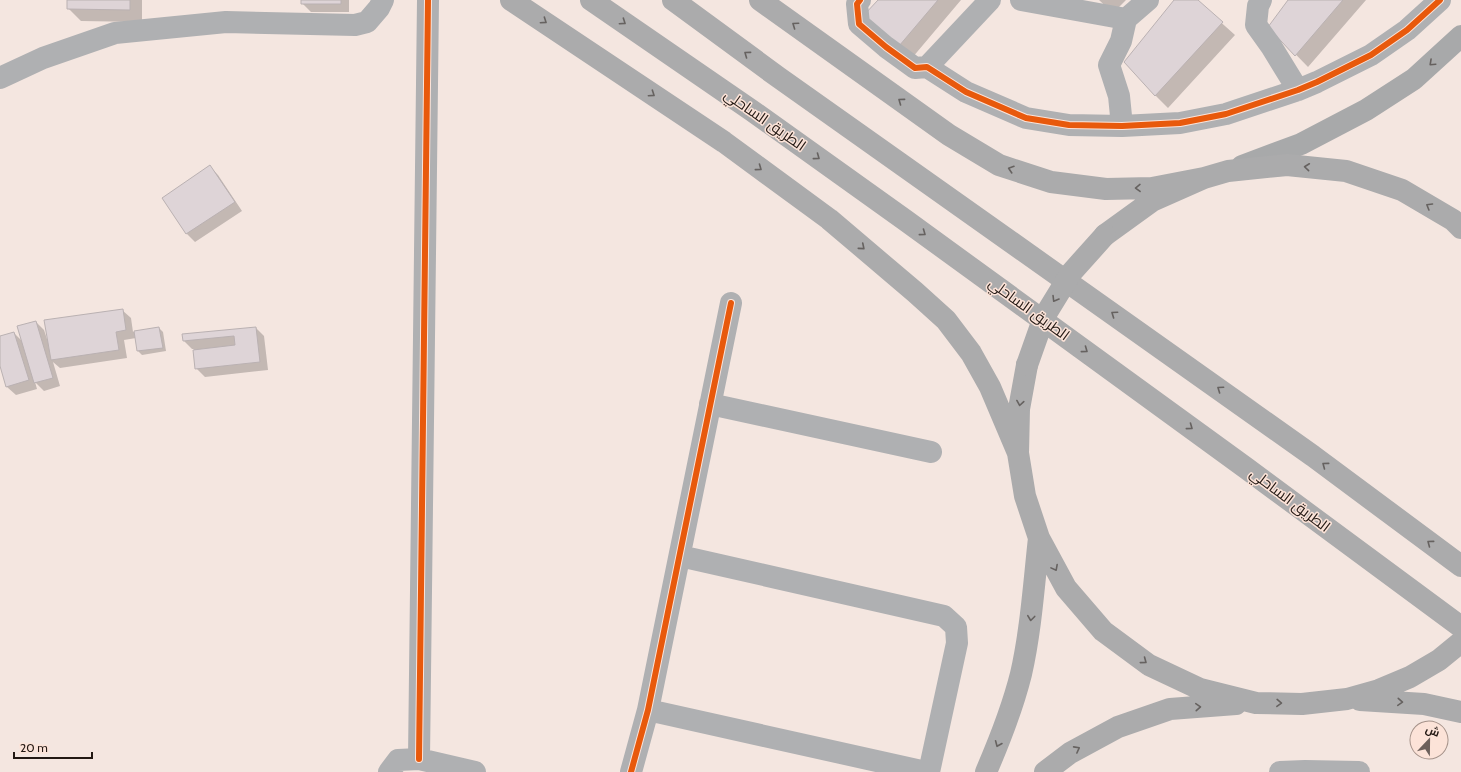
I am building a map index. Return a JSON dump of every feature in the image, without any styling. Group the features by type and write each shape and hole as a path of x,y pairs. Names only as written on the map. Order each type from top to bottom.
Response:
{"highway":[{"path":"511,0 724,142 829,219 915,292 946,320 972,353 990,388 1018,453"},
{"name":"الطريق الساحلي","path":"591,0 751,110 911,224 1240,463 1461,627"},
{"path":"673,0 778,77 1300,447 1461,566"},
{"path":"760,0 949,135 999,165 1051,182 1106,189 1152,188 1204,178 1228,171 1287,165 1346,171 1402,190 1453,220 1461,228"},
{"path":"1204,178 1152,201 1105,235 1071,273 1044,317 1027,365 1019,409 1018,453 1025,496 1039,538 1066,588 1103,631 1149,665 1200,690 1256,703"},
{"path":"986,772 1000,740 1021,675 1029,630 1039,538"},
{"path":"1045,772 1070,753 1118,727 1170,709 1256,703 1302,704 1347,699 1379,690 1410,677 1439,660 1461,642"},
{"path":"1347,699 1424,704 1461,712"}],"main road":[{"path":"1228,171 1300,144 1366,110 1414,80 1461,36"}],"street":[{"path":"0,78 43,58 115,33 226,22 355,25 367,22 384,0"},
{"path":"419,759 428,0"},
{"path":"860,0 857,4 859,24 886,47 916,68 927,67 966,92 1026,118 1069,125 1122,126 1180,123 1226,114 1298,90 1371,55 1407,30 1440,0"},
{"path":"927,67 990,0"},
{"path":"1021,0 1126,19"},
{"path":"1122,126 1119,96 1109,65 1121,41 1126,19 1148,0"},
{"path":"1261,0 1258,6 1256,25 1271,46 1298,90"},
{"path":"631,772 648,710 731,303"},
{"path":"710,404 931,452"},
{"path":"648,710 928,772 957,643 956,627 944,616 680,556"},
{"path":"389,772 398,760 419,759 475,772"},
{"path":"1280,772 1359,772"}],"building":[{"path":"67,0 130,0 130,10 67,9"},
{"path":"301,0 341,0 341,4 301,4"},
{"path":"878,0 938,0 899,46 864,15"},
{"path":"1174,0 1198,0 1223,22 1155,96 1124,62"},
{"path":"1288,0 1343,0 1295,56 1268,27"},
{"path":"210,165 235,202 186,234 162,198"},
{"path":"123,309 126,330 116,332 119,350 51,360 44,320"},
{"path":"36,321 53,378 34,383 17,326"},
{"path":"159,327 163,348 137,351 134,331"},
{"path":"256,327 260,362 195,369 193,350 235,345 234,336 183,341 182,334"},
{"path":"14,332 29,380 6,387 0,366 0,336"}],"cycle path":[{"path":"419,759 428,0"},
{"path":"860,0 857,4 859,24 886,47 915,68 927,67 966,92 1026,118 1069,125 1122,126 1180,123 1226,114 1298,90 1371,55 1407,30 1440,0"},
{"path":"631,772 648,710 731,303"}]}
